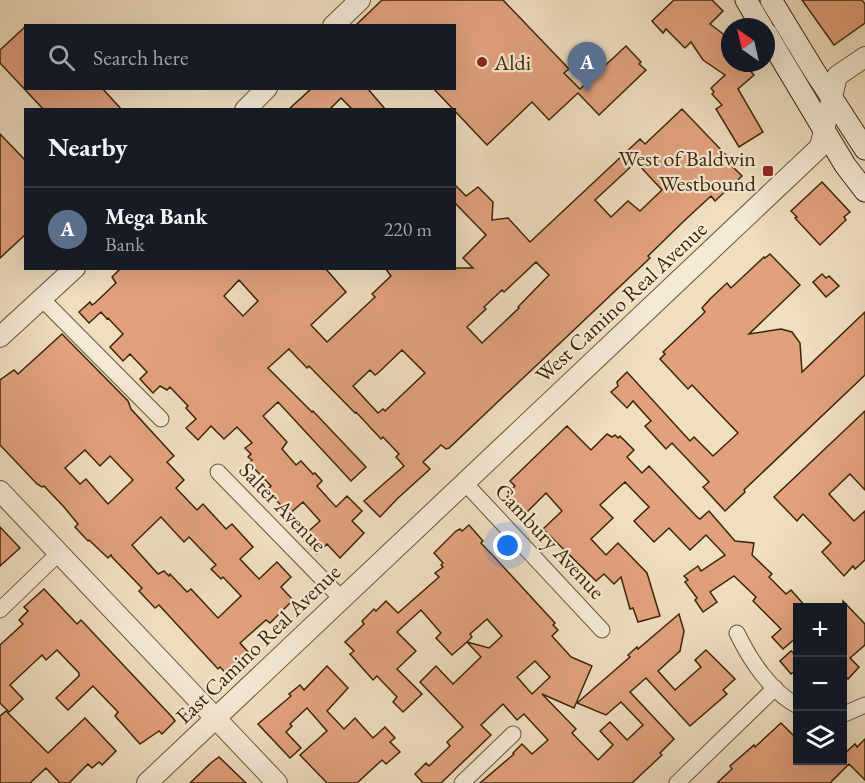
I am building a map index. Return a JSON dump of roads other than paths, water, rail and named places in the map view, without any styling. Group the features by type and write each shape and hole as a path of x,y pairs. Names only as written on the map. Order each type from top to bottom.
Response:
{"main road":[{"path":"746,0 757,18"},
{"path":"771,0 865,149"},
{"path":"775,48 845,165 865,191"}],"street":[{"path":"335,24 360,0"},
{"name":"West Camino Real Avenue","path":"404,540 820,147 837,76 865,57"},
{"path":"247,108 265,90"},
{"path":"0,337 73,270"},
{"path":"41,298 161,419"},
{"name":"Salter Avenue","path":"218,472 341,598"},
{"name":"Cambury Avenue","path":"465,483 602,630"},
{"path":"0,491 277,783"},
{"name":"East Camino Real Avenue","path":"147,783 404,540"},
{"path":"0,610 59,553"},
{"path":"737,633 747,653 775,688 793,703"},
{"path":"677,783 775,688"},
{"path":"847,713 865,705"},
{"path":"462,783 513,734"}],"place":[{"name":"Aldi","path":"482,62"},
{"name":"Mega Bank","path":"587,92"},
{"name":"West of Baldwin Westbound","path":"768,171"}]}
